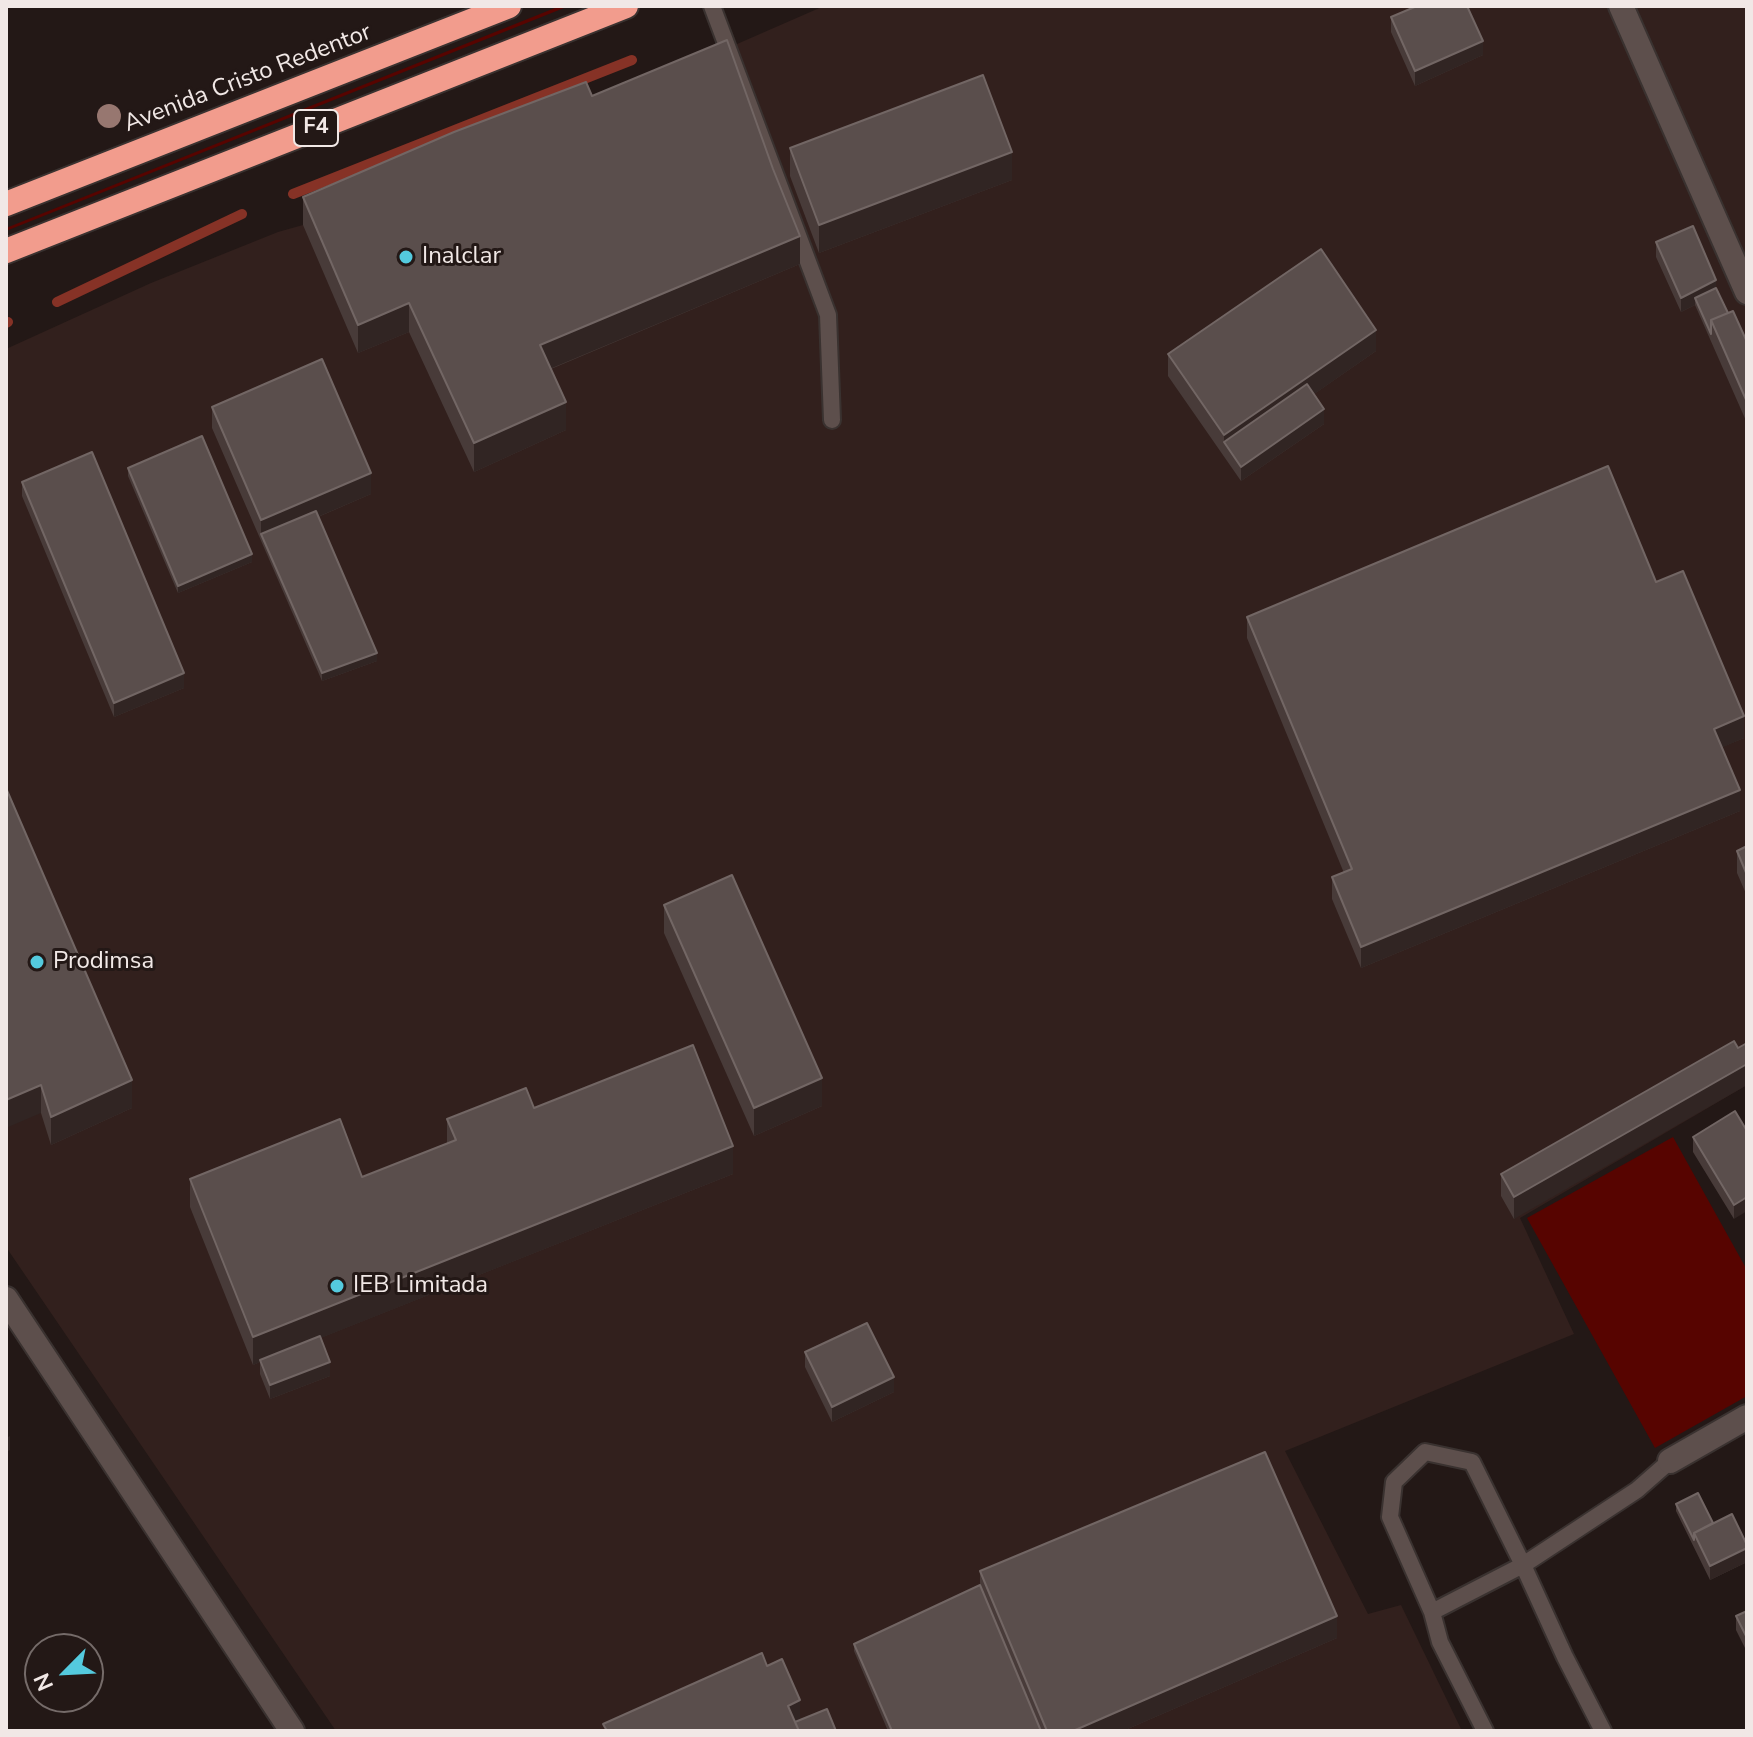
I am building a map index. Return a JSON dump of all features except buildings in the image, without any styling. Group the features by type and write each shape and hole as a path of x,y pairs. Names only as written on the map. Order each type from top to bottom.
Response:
{"highway":[{"name":"Avenida Cristo Redentor","path":"6,204 509,6"},
{"name":"F4","path":"6,251 626,6"}],"street":[{"path":"1621,6 1747,292"},
{"path":"6,1299 292,1731"},
{"path":"1670,1461 1747,1417"}],"lane":[{"path":"712,6 828,315 832,420"},
{"path":"1485,1731 1440,1642 1432,1612 1390,1517 1394,1482 1425,1452 1472,1462 1603,1731"},
{"path":"1432,1612 1523,1565 1637,1490 1670,1461"}],"shaded area":[{"path":"560,6 569,6 6,231 6,228"},
{"path":"824,6 1747,6 1747,1085 1520,1218 1574,1334 1285,1451 1368,1614 1401,1605 1462,1731 336,1731 6,1247 6,349 151,283 586,110"},
{"path":"1673,1137 1747,1270 1747,1396 1655,1448 1527,1218"}],"waterway":[{"path":"293,194 632,60"},
{"path":"57,302 242,214"}],"place":[{"name":"Inalclar","path":"406,257"},
{"name":"Prodimsa","path":"37,962"},
{"name":"IEB Limitada","path":"337,1286"}]}
